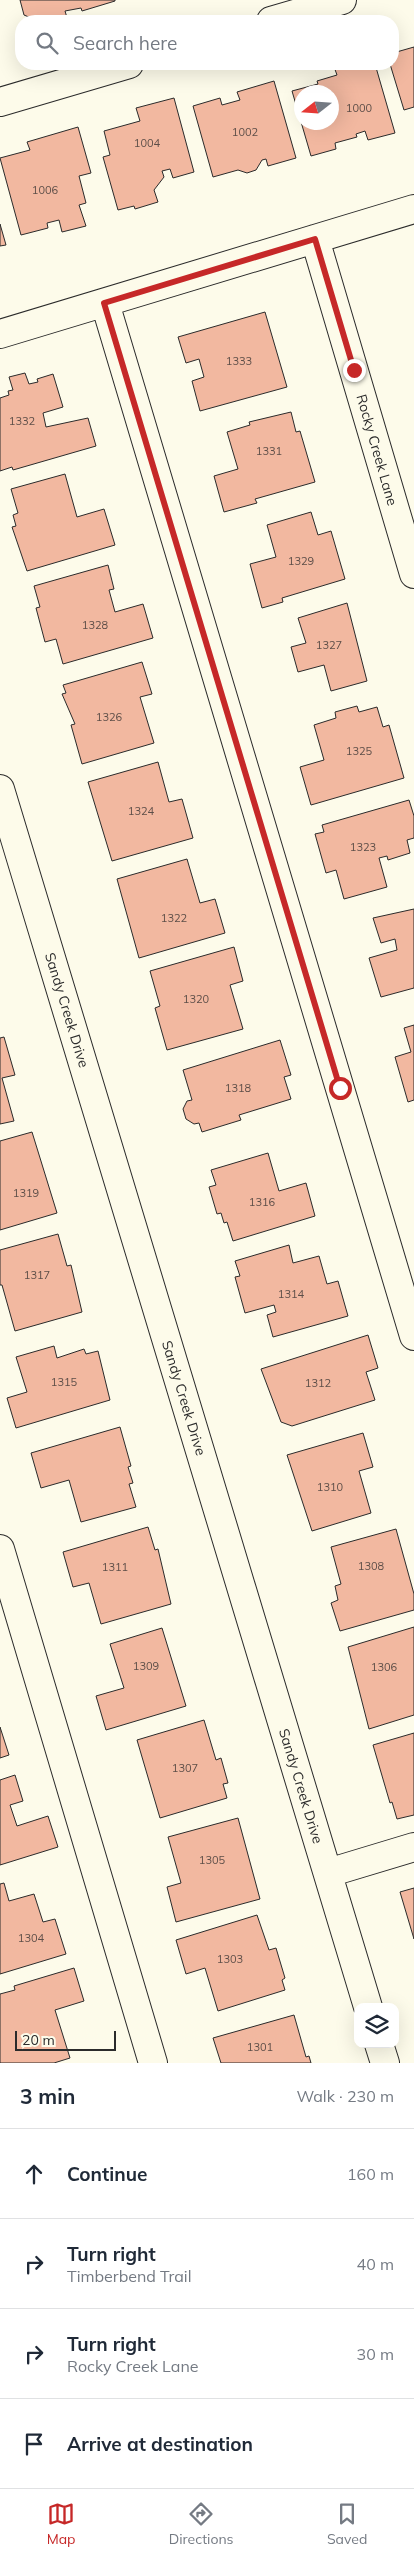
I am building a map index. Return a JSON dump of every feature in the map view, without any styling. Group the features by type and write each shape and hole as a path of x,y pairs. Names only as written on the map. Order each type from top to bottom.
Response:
{"street":[{"path":"291,15 342,0"},
{"path":"0,102 109,70"},
{"path":"0,334 414,209"},
{"name":"Rocky Creek Lane","path":"315,239 414,574"},
{"path":"104,303 414,1336"},
{"name":"Sandy Creek Drive","path":"0,789 367,2003"},
{"path":"0,1548 153,2063"},
{"path":"328,1873 414,1847"},
{"path":"380,2048 385,2063"}],"building":[{"path":"20,0 115,0 82,11 81,8 65,11 66,15 24,15"},
{"path":"414,47 414,107 404,110 392,70 399,70 399,51"},
{"path":"335,70 377,70 395,133 368,140 365,131 356,134 357,137 335,143 336,149 311,156 303,130 339,130 339,85 314,85 318,84 317,81 337,75"},
{"path":"274,81 296,158 268,166 266,159 262,160 256,170 247,173 238,170 213,177 193,106 220,98 222,105 240,100 237,92"},
{"path":"174,98 194,172 173,178 170,169 162,171 164,177 154,190 158,202 135,209 134,206 118,210 103,157 110,155 104,131 140,121 136,108"},
{"path":"78,127 91,173 79,176 86,203 79,205 86,226 62,232 59,220 47,223 48,228 21,235 0,158 30,150 27,142"},
{"path":"0,224 6,245 0,246"},
{"path":"265,312 287,387 200,411 192,381 204,377 199,359 186,363 178,337"},
{"path":"25,373 29,384 38,382 37,379 53,374 63,407 43,413 46,427 88,418 96,446 13,470 12,467 0,471 0,398 9,395 8,391 13,390 9,377"},
{"path":"291,412 296,432 300,431 315,482 255,499 257,503 224,512 214,476 238,469 227,432 250,425 249,422"},
{"path":"65,474 77,517 104,509 115,545 27,571 12,527 16,526 13,515 18,513 11,489"},
{"path":"311,512 318,535 331,531 345,579 282,598 283,602 262,608 250,564 276,557 267,525"},
{"path":"108,565 114,589 109,590 115,612 143,604 153,638 63,664 56,639 45,642 36,608 40,607 34,586"},
{"path":"347,603 367,681 331,691 324,665 298,672 291,647 306,643 298,618"},
{"path":"142,662 152,694 140,697 154,743 82,764 71,725 75,724 62,694 66,693 63,685"},
{"path":"357,706 359,712 377,707 383,727 389,725 404,778 311,805 300,767 324,760 314,725 336,718 335,712"},
{"path":"158,762 169,802 182,799 193,838 112,861 88,782"},
{"path":"409,800 414,816 414,838 407,840 410,853 388,860 387,856 379,858 387,887 344,899 336,870 326,873 315,834 324,832 322,825"},
{"path":"187,859 200,903 215,899 225,933 139,958 117,879"},
{"path":"414,909 414,988 381,997 369,958 397,950 395,939 381,943 373,918"},
{"path":"234,947 243,981 230,985 243,1029 167,1050 155,1008 160,1006 150,971"},
{"path":"414,1025 414,1100 408,1102 395,1057 411,1052 404,1028"},
{"path":"4,1037 15,1075 2,1078 14,1121 0,1124 0,1038"},
{"path":"280,1040 291,1075 284,1077 291,1099 239,1115 241,1120 202,1132 199,1123 194,1124 186,1119 183,1109 187,1101 192,1100 183,1070"},
{"path":"32,1132 57,1213 0,1230 0,1141"},
{"path":"268,1153 279,1191 306,1183 315,1216 233,1241 227,1222 224,1223 221,1213 217,1214 209,1187 216,1185 211,1170"},
{"path":"58,1234 67,1266 71,1265 82,1312 15,1331 2,1285 0,1285 0,1250"},
{"path":"289,1245 293,1263 319,1256 327,1284 338,1281 348,1316 273,1337 267,1315 276,1312 274,1305 245,1313 235,1277 240,1276 235,1261"},
{"path":"368,1335 378,1368 366,1372 375,1400 292,1426 281,1422 261,1369"},
{"path":"54,1346 57,1358 84,1349 86,1354 98,1351 110,1400 16,1428 7,1398 27,1392 16,1357"},
{"path":"120,1427 131,1466 128,1467 133,1483 129,1484 136,1507 81,1522 69,1480 41,1488 31,1453"},
{"path":"363,1433 373,1467 359,1471 371,1513 312,1531 287,1455"},
{"path":"148,1527 155,1550 158,1549 171,1604 101,1624 89,1583 73,1587 63,1552"},
{"path":"396,1529 414,1594 414,1610 340,1631 331,1603 338,1600 335,1586 341,1584 331,1547"},
{"path":"414,1627 414,1715 369,1729 348,1647"},
{"path":"162,1628 186,1706 106,1730 96,1696 124,1688 110,1644"},
{"path":"204,1720 216,1760 221,1758 228,1783 223,1784 227,1798 160,1818 137,1740"},
{"path":"0,1727 9,1755 0,1758"},
{"path":"414,1733 414,1815 397,1819 392,1802 390,1803 373,1745"},
{"path":"15,1775 23,1801 10,1805 17,1826 48,1816 58,1847 0,1865 0,1780"},
{"path":"238,1818 260,1899 176,1922 167,1887 181,1883 168,1837"},
{"path":"4,1883 9,1901 34,1894 43,1922 55,1919 66,1954 0,1974 0,1884"},
{"path":"414,1888 414,1939 400,1892"},
{"path":"257,1915 269,1950 276,1948 285,1978 282,1980 285,1990 218,2011 205,1968 186,1974 176,1940"},
{"path":"74,1968 84,2001 55,2010 70,2058 54,2063 0,2063 0,1994 15,1990 14,1986"},
{"path":"294,2015 306,2057 309,2056 311,2063 221,2063 213,2038"}],"route":[{"path":"340,1088 104,303 315,239 354,370"}]}
